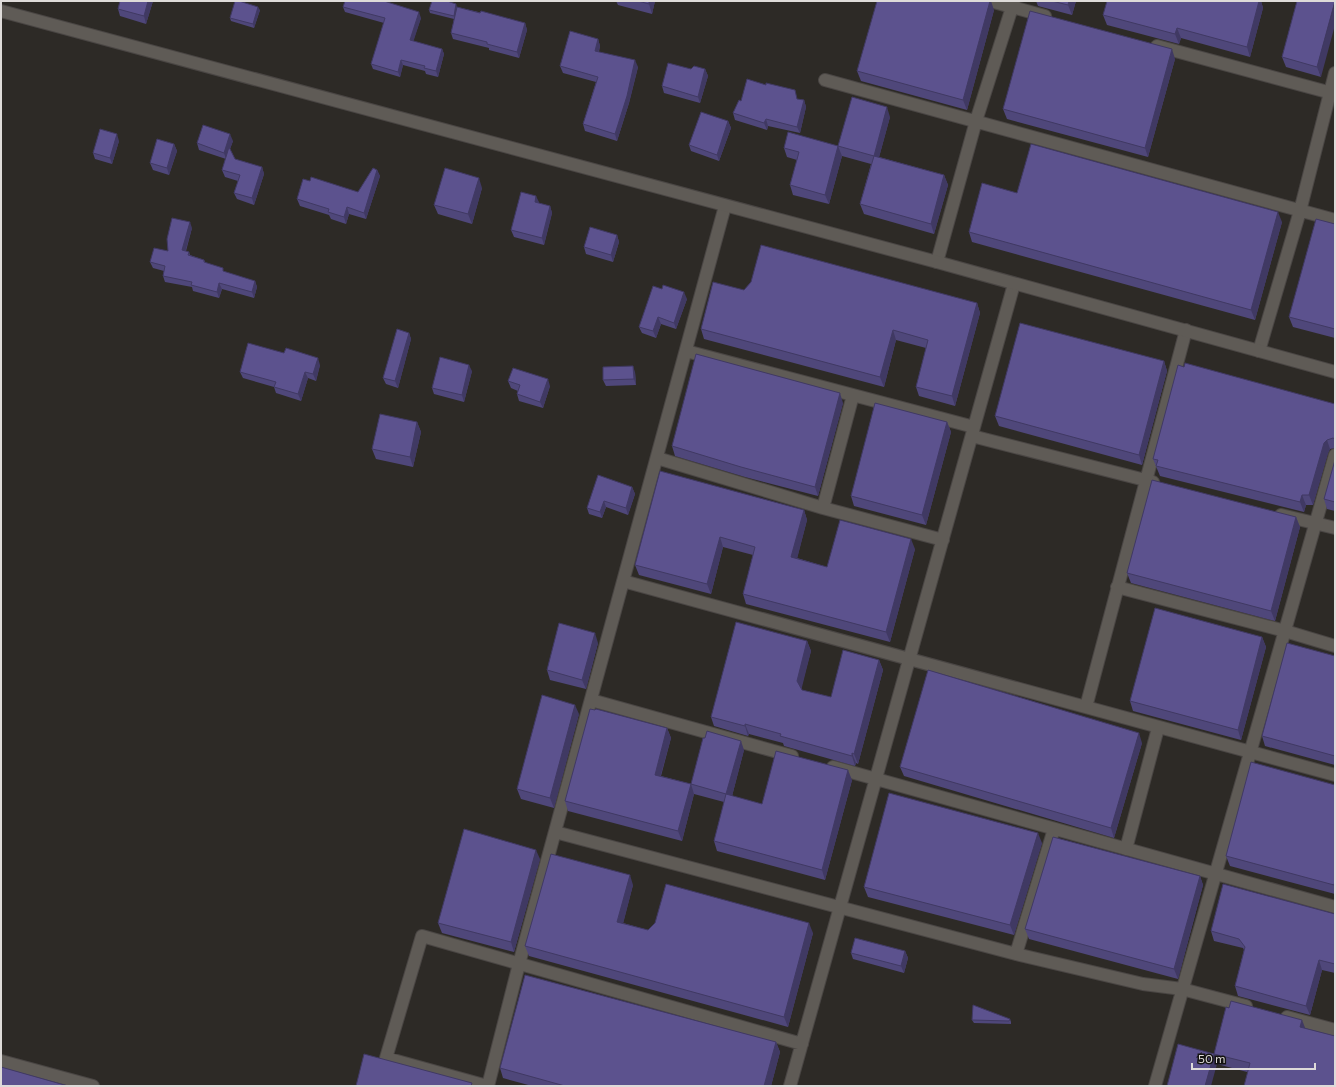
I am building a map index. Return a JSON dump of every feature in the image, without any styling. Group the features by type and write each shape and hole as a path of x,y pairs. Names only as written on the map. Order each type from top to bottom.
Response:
{"street":[{"path":"990,1 1013,4 1056,19"},
{"path":"937,262 976,121 1013,4"},
{"path":"1,11 937,262 1335,372"},
{"path":"1143,42 1332,93"},
{"path":"1259,351 1300,211 1332,93 1335,73"},
{"path":"825,80 1335,220"},
{"path":"725,206 519,964 487,1086 386,1058 422,936 519,964 802,1044"},
{"path":"790,1086 1014,284"},
{"path":"1086,707 1186,330"},
{"path":"686,351 853,395 973,432 1163,485"},
{"path":"823,508 853,395"},
{"path":"1155,1086 1335,455"},
{"path":"657,458 823,508 943,540"},
{"path":"1270,512 1335,528"},
{"path":"623,581 1335,775"},
{"path":"1117,587 1285,631 1335,646"},
{"path":"591,700 807,760"},
{"path":"1126,849 1158,728"},
{"path":"822,764 1335,907"},
{"path":"1016,954 1054,829"},
{"path":"555,832 1016,954 1143,984 1182,989 1259,1010"},
{"path":"1274,1014 1335,1030"},
{"path":"1,1061 93,1086"}],"building":[{"path":"120,1 148,1 144,16 118,9"},
{"path":"235,1 258,7 253,24 230,18"},
{"path":"345,1 384,1 419,12 410,40 442,49 436,71 424,68 425,66 401,60 398,72 371,64 385,18 343,7"},
{"path":"432,1 447,1 456,4 454,16 429,10"},
{"path":"638,1 649,1 649,4"},
{"path":"877,1 990,1 963,100 857,71"},
{"path":"1052,1 1069,1 1068,5"},
{"path":"1107,1 1259,1 1247,47 1177,28 1175,34 1103,15"},
{"path":"1297,1 1335,1 1317,67 1282,57"},
{"path":"457,7 480,13 481,11 525,23 517,52 487,44 487,42 451,33"},
{"path":"1030,11 1172,49 1145,148 1003,109"},
{"path":"570,31 598,39 595,51 635,60 627,96 615,134 583,124 598,77 560,66"},
{"path":"668,63 691,69 694,66 705,69 698,97 662,86"},
{"path":"747,79 766,85 766,83 795,90 797,99 804,100 797,127 766,119 764,123 733,113 739,100 741,101"},
{"path":"852,97 887,107 874,156 838,146"},
{"path":"701,112 728,121 717,155 689,145"},
{"path":"203,125 230,134 224,153 197,143"},
{"path":"100,129 117,134 110,158 93,153"},
{"path":"788,132 838,146 825,195 790,185 799,152 784,148"},
{"path":"157,139 174,144 167,168 150,163"},
{"path":"1031,144 1278,212 1251,310 969,232 982,183 1017,193"},
{"path":"229,147 235,159 262,167 252,198 234,193 240,175 222,170"},
{"path":"874,156 944,175 931,224 860,204"},
{"path":"373,168 377,170 364,213 347,207 344,217 328,212 329,209 297,199 303,179 310,181 311,177 358,192"},
{"path":"445,168 479,178 468,214 434,205"},
{"path":"521,192 536,196 535,202 550,206 542,238 511,230"},
{"path":"172,218 190,222 182,250 189,252 188,255 223,268 223,271 255,281 252,292 219,283 217,292 191,285 192,282 163,276 165,266 150,262 154,248 168,251 167,239"},
{"path":"1316,219 1335,224 1335,329 1289,317"},
{"path":"590,227 617,235 611,255 584,247"},
{"path":"761,245 977,303 952,396 916,387 928,340 893,330 880,377 701,329 713,282 744,290 751,282"},
{"path":"663,285 684,292 674,323 658,317 653,331 639,327 653,286 662,289"},
{"path":"1020,323 1164,361 1139,455 995,416"},
{"path":"397,329 409,333 395,381 383,378"},
{"path":"248,343 284,353 286,348 318,358 313,374 305,372 298,394 274,387 276,382 240,372"},
{"path":"696,354 840,393 815,487 672,446"},
{"path":"440,357 469,365 462,395 432,388"},
{"path":"1185,363 1335,404 1335,439 1333,438 1327,440 1324,443 1309,495 1302,495 1300,502 1156,466 1158,460 1153,459 1178,365 1184,367"},
{"path":"633,366 634,379 603,380 603,367"},
{"path":"513,368 548,379 540,402 517,394 520,385 508,381"},
{"path":"875,403 947,422 922,515 851,496"},
{"path":"380,414 417,422 410,457 372,449"},
{"path":"1335,460 1335,502 1324,499"},
{"path":"660,471 804,510 791,557 827,567 840,520 911,539 886,632 743,594 755,547 720,537 707,584 635,565"},
{"path":"598,475 632,487 626,508 604,501 600,512 587,508"},
{"path":"1152,480 1296,517 1271,611 1127,573"},
{"path":"1155,608 1262,637 1238,730 1130,701"},
{"path":"736,622 807,641 797,681 802,690 831,697 843,650 879,660 854,754 852,753 852,756 780,736 781,734 745,724 745,726 711,717"},
{"path":"559,623 595,633 582,680 547,670"},
{"path":"1287,643 1335,656 1335,756 1262,736"},
{"path":"928,670 1139,733 1111,828 900,767"},
{"path":"542,695 575,705 550,798 517,789"},
{"path":"590,709 596,709 667,728 655,775 691,784 678,831 565,801"},
{"path":"707,731 741,741 726,794 691,784 703,738 705,738"},
{"path":"776,751 848,770 822,870 714,841 726,794 762,804"},
{"path":"1251,762 1335,785 1334,885 1226,856"},
{"path":"889,793 1038,833 1010,925 864,887"},
{"path":"464,829 536,850 511,942 438,923"},
{"path":"1053,837 1200,876 1174,969 1025,929"},
{"path":"551,854 630,875 617,922 648,930 655,923 666,884 809,923 784,1017 525,946"},
{"path":"1223,884 1335,914 1335,964 1319,960 1306,1006 1235,986 1245,947 1239,939 1211,931"},
{"path":"855,938 905,951 901,966 851,953"},
{"path":"525,975 776,1042 764,1086 565,1086 500,1068"},
{"path":"1231,1001 1302,1020 1300,1027 1335,1036 1335,1086 1244,1086 1250,1063 1214,1054 1226,1007 1229,1008"},
{"path":"973,1005 1010,1019 1009,1021 972,1020"},
{"path":"1178,1044 1214,1054 1205,1086 1167,1086"},
{"path":"364,1054 472,1083 471,1086 356,1086"},
{"path":"1,1067 68,1086 1,1086"}]}
